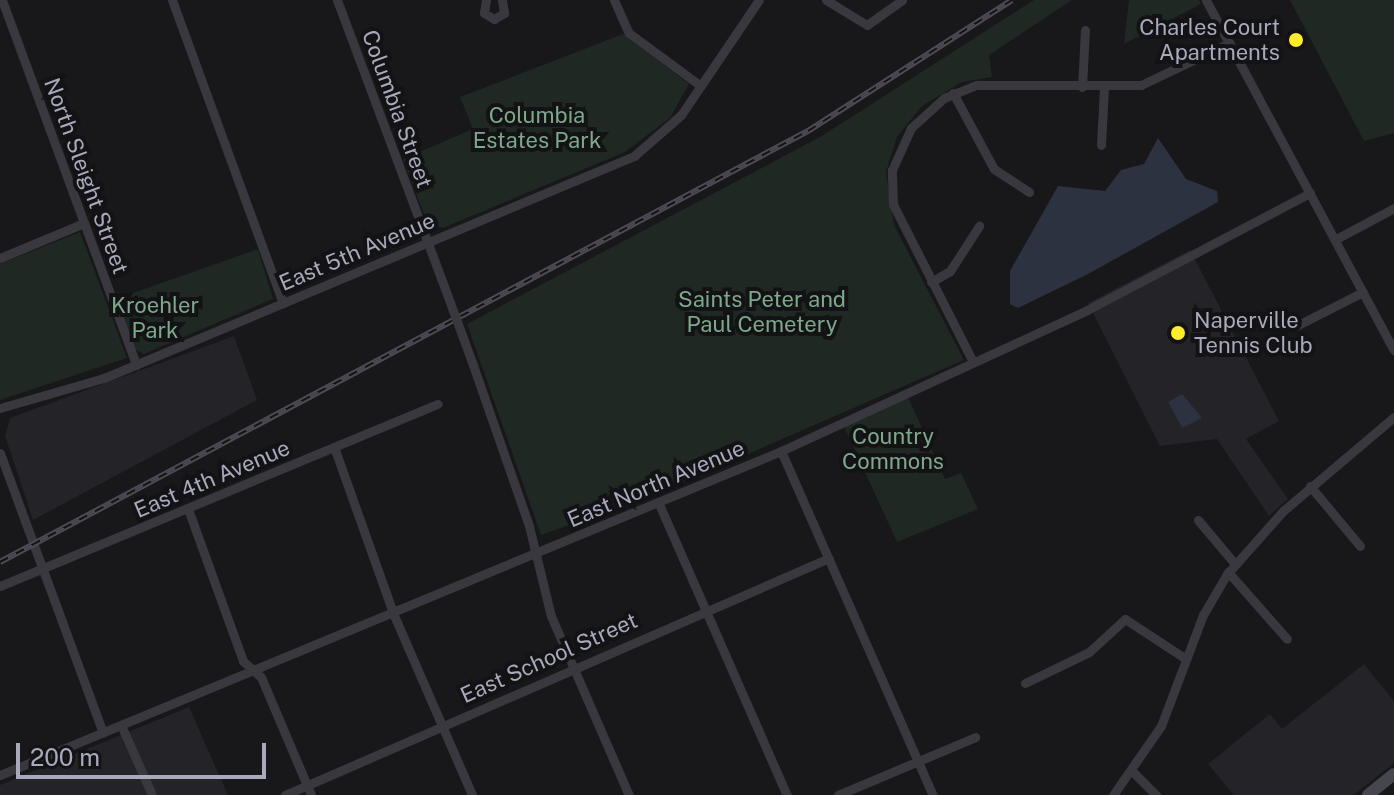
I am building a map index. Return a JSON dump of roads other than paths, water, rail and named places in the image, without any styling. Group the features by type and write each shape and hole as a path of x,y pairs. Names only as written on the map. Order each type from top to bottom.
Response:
{"main road":[{"path":"1368,795 1393,777"}],"street":[{"name":"North Sleight Street","path":"2,0 136,365"},
{"path":"172,0 283,303"},
{"name":"Columbia Street","path":"337,0 473,365 572,667 629,795"},
{"path":"486,0 484,13 494,19 504,13 505,1"},
{"path":"614,0 634,38 701,86"},
{"name":"East 5th Avenue","path":"0,408 136,365 643,150 701,86 759,0"},
{"path":"826,0 867,25 902,0"},
{"path":"1206,0 1363,292 1391,338 1394,350"},
{"path":"1082,87 1085,30"},
{"path":"972,360 896,214 892,170 911,128 953,93 994,84 1104,88 1158,79 1229,43"},
{"path":"1101,145 1104,88"},
{"path":"953,93 991,165 1029,192"},
{"name":"East North Avenue","path":"0,775 781,451 972,360 1087,310 1310,193"},
{"path":"1336,239 1394,208"},
{"path":"0,258 84,223"},
{"path":"931,282 950,271 979,226"},
{"path":"1296,326 1363,292"},
{"name":"East 4th Avenue","path":"0,586 438,404"},
{"path":"1113,795 1133,772 1161,726 1186,659 1232,568 1310,486 1394,417"},
{"path":"334,447 393,613 472,795"},
{"path":"781,451 933,795"},
{"path":"0,453 103,733"},
{"path":"1310,486 1360,546"},
{"path":"659,504 787,795"},
{"path":"188,509 252,671 309,790"},
{"path":"1198,520 1287,639"},
{"name":"East School Street","path":"285,795 309,790 572,667 829,558"},
{"path":"1025,683 1089,652 1125,619 1186,659"},
{"path":"121,725 152,795"},
{"path":"838,795 975,737"},
{"path":"1133,772 1156,795"}],"water":[{"path":"1158,138 1186,179 1217,191 1218,202 1088,274 1018,308 1010,304 1010,271 1058,186 1105,191 1121,170 1144,164"},
{"path":"1182,394 1202,418 1182,428 1168,402"}],"railway":[{"path":"0,562 808,131 1012,0"}],"place":[{"name":"Charles Court Apartments","path":"1296,40"},
{"name":"Naperville Tennis Club","path":"1178,333"}],"park label":[{"name":"Columbia Estates Park","path":"537,128"},
{"name":"Saints Peter and Paul Cemetery","path":"762,312"},
{"name":"Kroehler Park","path":"155,318"},
{"name":"Country Commons","path":"893,448"}]}
